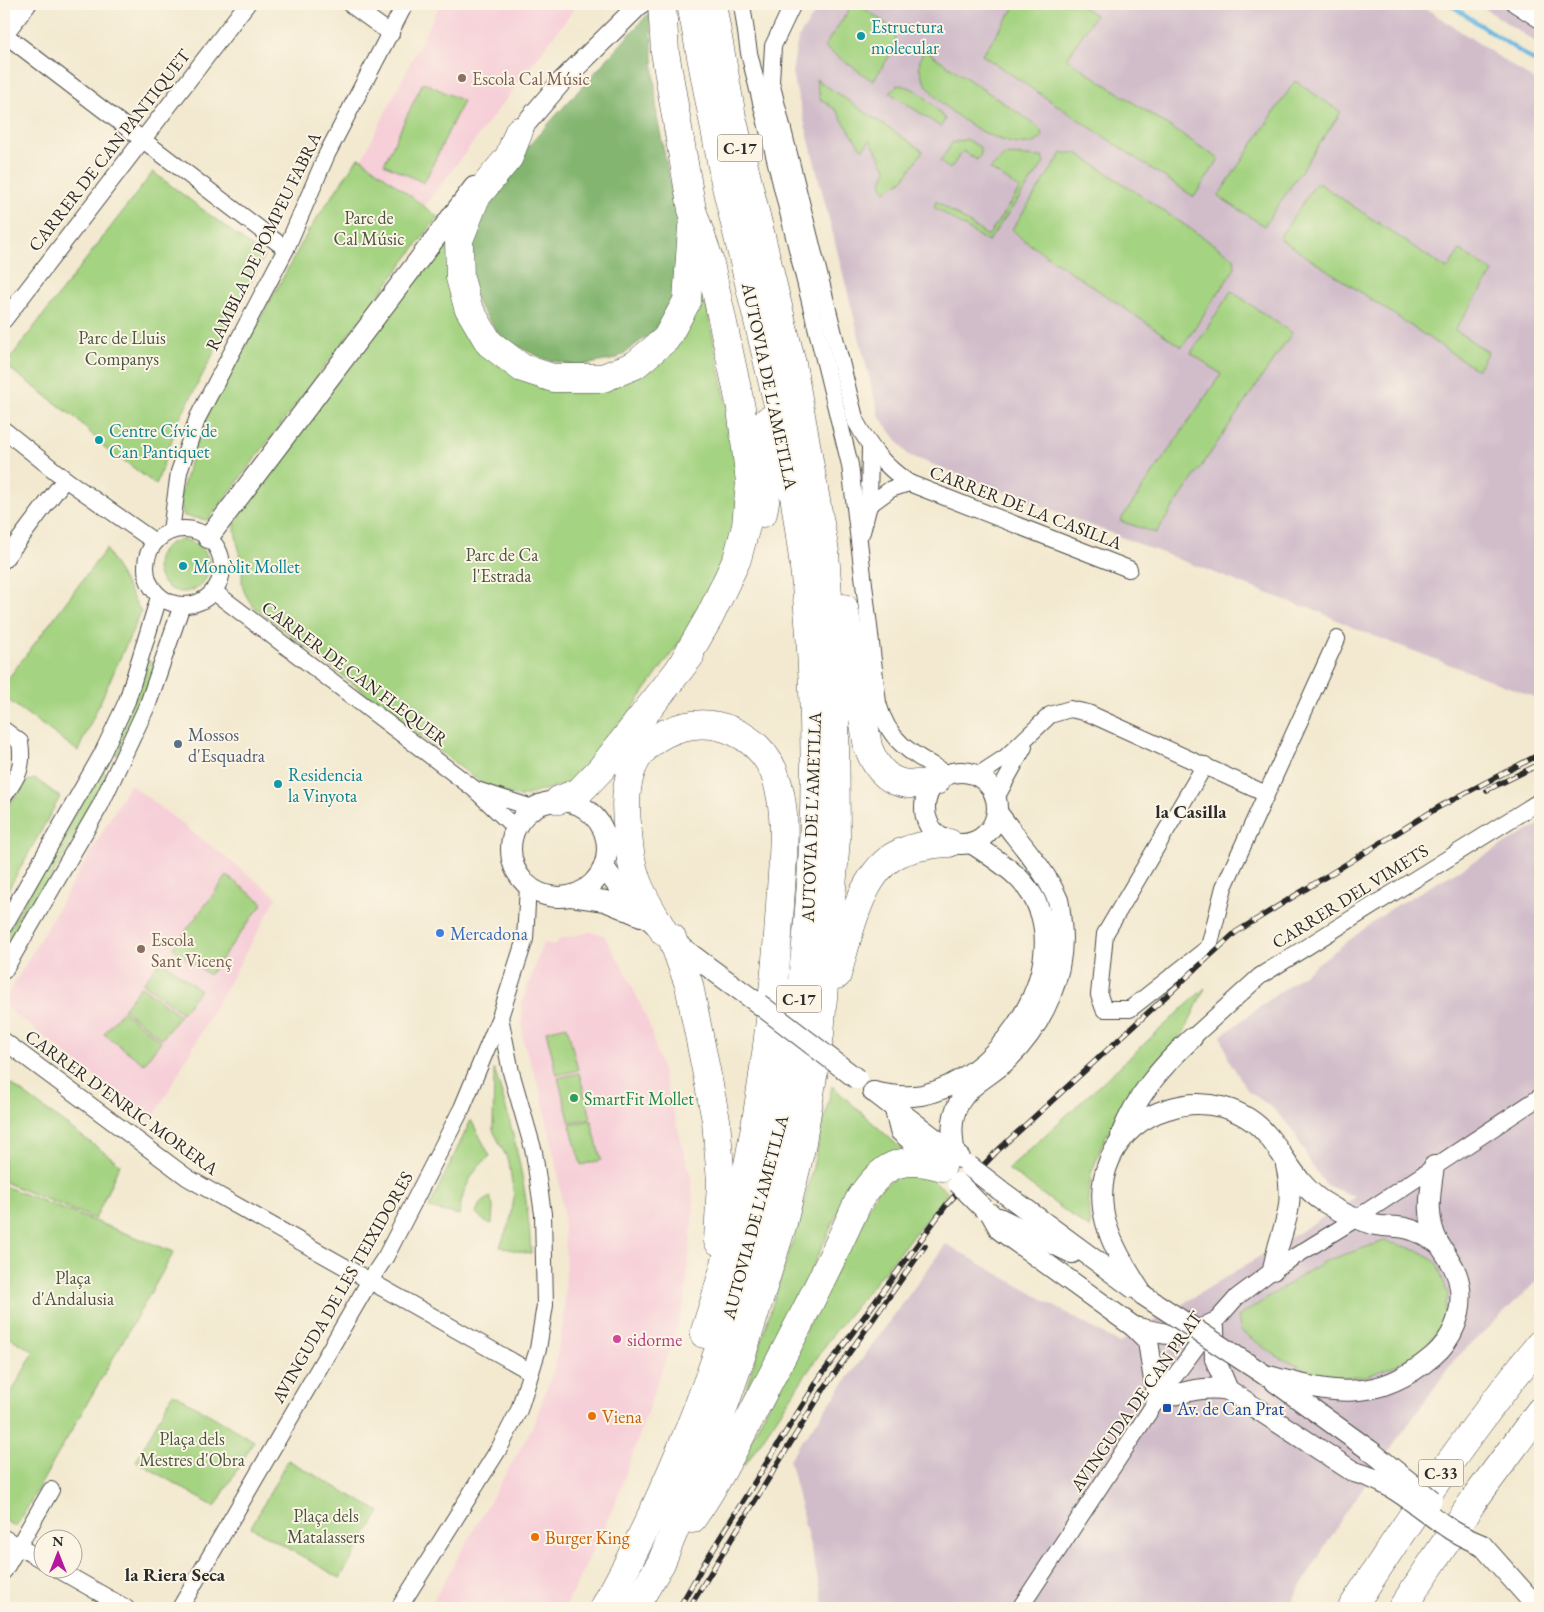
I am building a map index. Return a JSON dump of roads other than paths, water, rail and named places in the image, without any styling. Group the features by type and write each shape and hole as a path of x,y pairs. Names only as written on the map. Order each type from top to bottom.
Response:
{"highway":[{"path":"662,4 665,52 692,210 709,260 723,323 741,408 750,482 746,526 737,559 710,616 679,670"},
{"name":"AUTOVIA DE L'AMETLLA","path":"605,1607 636,1548 678,1455 728,1321 764,1195 792,1057 807,941 811,887 815,780 814,700 802,550 783,426 725,182 691,4"},
{"name":"AUTOVIA DE L'AMETLLA","path":"634,1608 661,1563 718,1424 771,1265 801,1148 820,1034 837,808 836,698 824,552 792,364 732,117 712,4"},
{"path":"519,131 509,157 476,197 459,240 460,278 468,307 489,343 522,368 553,378 603,378 635,364 666,340 687,301 692,210"},
{"path":"559,800 579,792 590,780 716,624 745,573 755,545 768,484 767,362"},
{"path":"824,552 848,622 868,747 872,757 885,775 896,782 919,786 942,778"},
{"path":"605,1607 616,1561 650,1484 681,1402 710,1315 736,1222 755,1125 774,996 784,824 774,773 766,758 754,743 727,728 712,724 696,724 670,731 648,744 638,756 630,772 625,800 632,864 641,892 689,985 716,1120 721,1180 716,1273 710,1315"},
{"path":"820,1034 855,913 865,891 880,868 894,856 913,848 960,843"},
{"path":"661,1563 714,1488 796,1330 859,1200 871,1181 894,1165 907,1161 928,1162 956,1168"},
{"name":"C-33","path":"1352,1608 1401,1531 1455,1453 1540,1344"},
{"name":"C-33","path":"1402,1608 1474,1500 1540,1411"}],"street":[{"path":"4,12 10,4"},
{"path":"26,4 4,33 286,249"},
{"name":"CARRER DE CAN PANTIQUET","path":"4,320 247,4"},
{"path":"350,4 391,34"},
{"name":"RAMBLA DE POMPEU FABRA","path":"171,531 179,472 198,417 286,249 327,154 405,4"},
{"path":"742,4 749,53 850,465 876,689 882,717 901,746 942,778"},
{"name":"CARRER DE LA CASILLA","path":"793,4 773,46 771,82 856,422 870,447 888,468 909,483 1129,569"},
{"path":"1515,4 1540,20"},
{"path":"208,538 438,232 519,131 562,81 633,10"},
{"path":"4,430 65,479 155,542"},
{"path":"860,539 869,505 870,447"},
{"path":"4,560 65,479"},
{"name":"CARRER DE LA CASILLA","path":"869,505 891,489 909,483"},
{"path":"184,529 198,532 208,538 217,548 221,559 220,576 213,591 204,599 182,605 170,603 160,597 150,585 146,570 147,555 155,542 171,531 184,529"},
{"name":"CARRER DE CAN FLEQUER","path":"213,591 473,788 515,828"},
{"path":"4,926 102,754 128,701 160,597"},
{"path":"4,971 100,806 148,704 182,605"},
{"path":"1204,765 1106,934 1099,995 1104,1008 1130,1008 1209,947 1224,887 1337,639"},
{"path":"977,776 1006,757 1050,715 1070,709 1088,713 1266,794"},
{"path":"4,730 20,742 23,758 18,776 4,796"},
{"path":"960,843 979,840 992,828 997,805 1034,730"},
{"path":"873,1092 910,1096 942,1089 980,1065 1015,1029 1033,999 1045,953 1041,915 1020,879 1004,865 960,843 935,834 926,820 925,803 927,795 942,778 963,772 977,776 989,785 997,805 1049,881 1059,902 1062,936 1059,967 1042,1014 1028,1038 1006,1062 971,1088 960,1100 952,1123 956,1168 1000,1230 1134,1327 1148,1340 1157,1400 1197,1389 1214,1387 1228,1390 1354,1472 1392,1486 1449,1529 1482,1545"},
{"name":"CARRER DE CAN FLEQUER","path":"473,788 533,808"},
{"path":"571,896 587,888 604,867 606,838 597,819 580,805 559,800 546,802 526,813 515,828 510,846 513,864 528,886 551,897 571,896 605,901 661,930"},
{"name":"CARRER DEL VIMETS","path":"1192,1038 1260,976 1540,800"},
{"path":"604,867 613,881 661,930 895,1110 900,1131 956,1168 1000,1190 1143,1295 1265,1375 1372,1452 1436,1503 1482,1545 1538,1608"},
{"name":"AVINGUDA DE LES TEIXIDORES","path":"180,1608 369,1282 386,1256 462,1108 500,1016 525,938 528,886"},
{"path":"399,1608 500,1447 519,1410 531,1372 545,1305 546,1245 534,1152 511,1072 500,1016"},
{"path":"1143,1295 1122,1263 1109,1238 1104,1219 1103,1183 1108,1164 1127,1119 1160,1068 1192,1038"},
{"name":"CARRER D'ENRIC MORERA","path":"4,1041 188,1178 531,1372"},
{"name":"AVINGUDA DE CAN PRAT","path":"1020,1608 1157,1400 1214,1323 1237,1297 1273,1270 1357,1218 1540,1097"},
{"path":"1118,1142 1139,1122 1158,1112 1179,1105 1197,1103 1229,1110 1256,1125 1267,1135 1313,1194 1373,1225 1411,1230 1440,1244"},
{"path":"1273,1270 1276,1251 1290,1210 1289,1181 1285,1160"},
{"path":"1265,1375 1315,1388 1356,1391 1377,1389 1396,1382 1414,1371 1444,1347 1458,1320 1460,1287 1449,1256 1440,1244 1430,1217 1430,1193 1434,1166"},
{"path":"988,1211 1065,1251 1091,1258"},
{"path":"1134,1327 1174,1336 1193,1334 1214,1323 1215,1359 1228,1390"},
{"path":"4,1571 51,1490"},
{"path":"4,1538 32,1554"},
{"path":"76,1580 126,1608"}],"waterway":[{"path":"1449,4 1540,65"}],"railway":[{"path":"679,1608 705,1562 820,1377 947,1204 996,1152 1236,932 1439,807 1540,754"},
{"path":"1487,790 1540,764"},
{"path":"689,1608 825,1387 925,1246"}],"place":[{"name":"Estructura molecular","path":"861,36"},
{"name":"Escola Cal Músic","path":"462,78"},
{"name":"Centre Cívic de Can Pantiquet","path":"99,440"},
{"name":"Monòlit Mollet","path":"183,566"},
{"name":"Mossos d'Esquadra","path":"178,744"},
{"name":"Residencia la Vinyota","path":"278,784"},
{"name":"Mercadona","path":"440,933"},
{"name":"Escola Sant Vicenç","path":"141,949"},
{"name":"SmartFit Mollet","path":"574,1098"},
{"name":"sidorme","path":"617,1339"},
{"name":"Av. de Can Prat","path":"1167,1408"},
{"name":"Viena","path":"592,1416"},
{"name":"Burger King","path":"535,1537"}],"district":[{"name":"la Casilla","path":"1191,811"},
{"name":"la Riera Seca","path":"175,1574"}],"park label":[{"name":"Parc de Cal Músic","path":"369,227"},
{"name":"Parc de Lluis Companys","path":"122,347"},
{"name":"Parc de Ca l'Estrada","path":"502,564"},
{"name":"Plaça d'Andalusia","path":"73,1287"},
{"name":"Plaça dels Mestres d'Obra","path":"192,1448"},
{"name":"Plaça dels Matalassers","path":"326,1525"}]}
